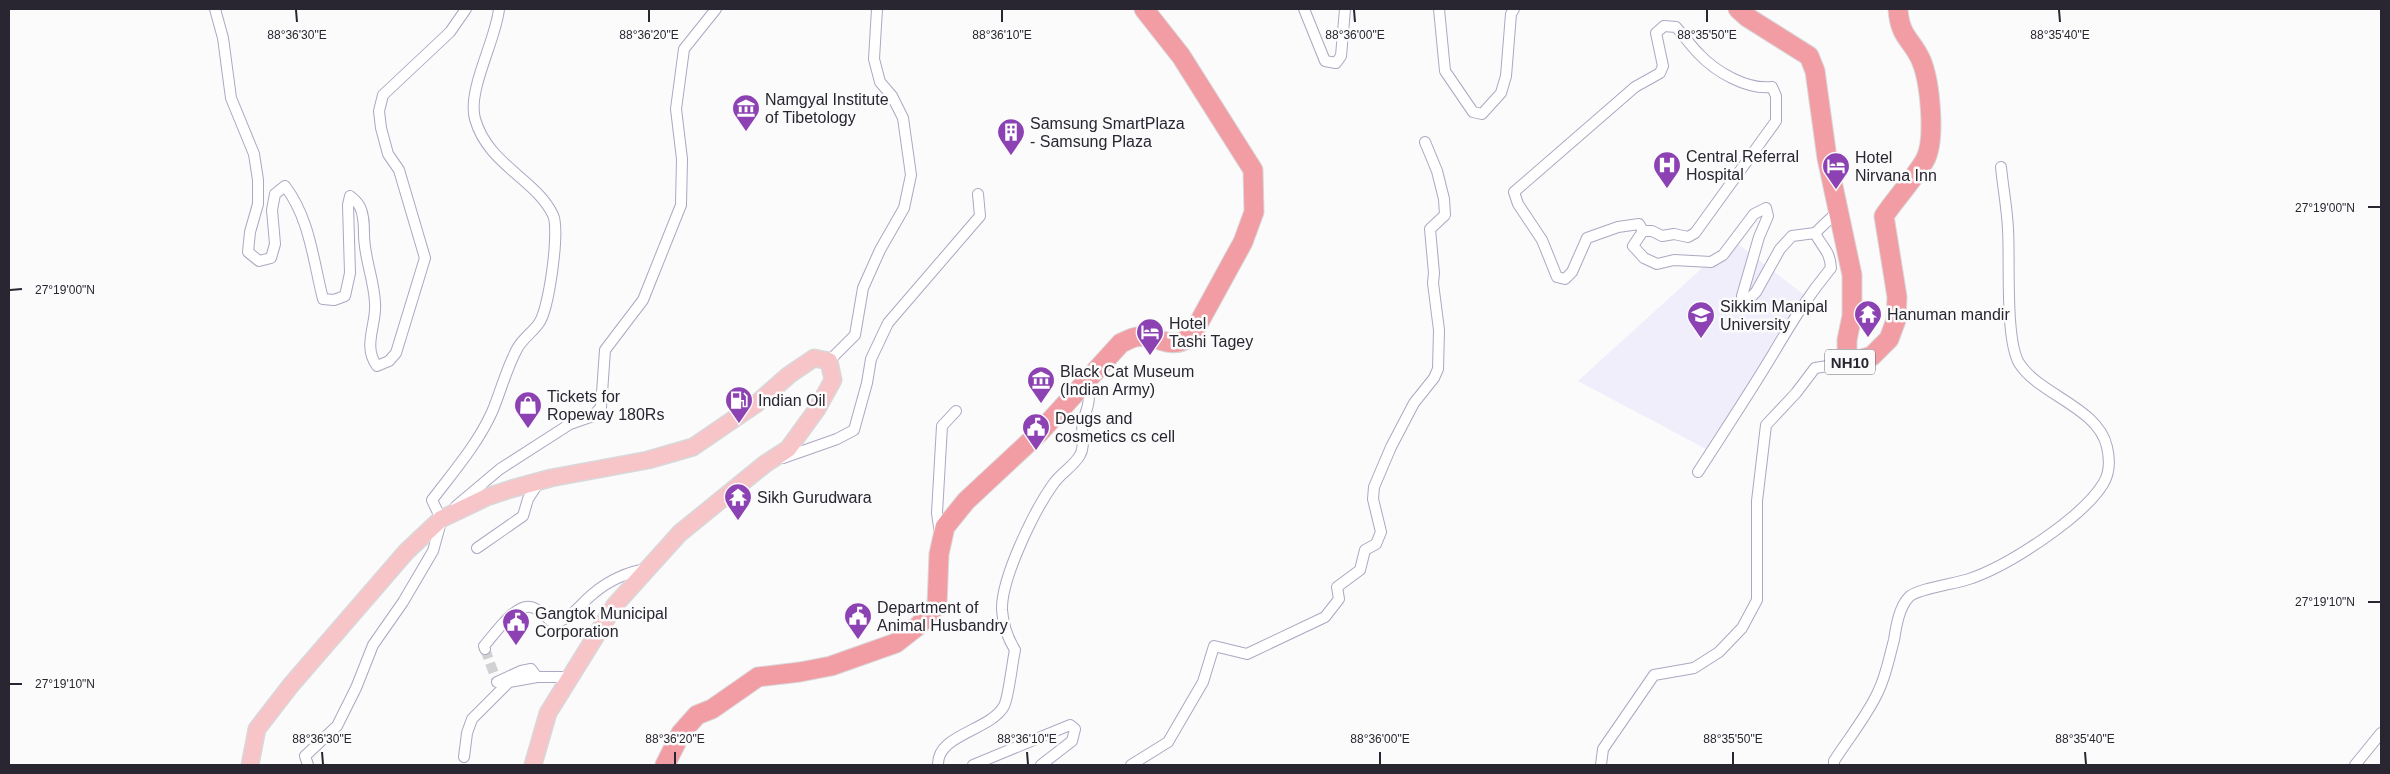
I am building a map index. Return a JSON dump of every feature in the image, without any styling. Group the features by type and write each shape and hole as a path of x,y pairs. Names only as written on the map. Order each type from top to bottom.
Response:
{"highway":[{"path":"665,765 681,733 697,715 712,709 758,677 831,666 896,643 919,625 937,605 941,545 945,527 966,501 1040,432 1121,343 1138,337 1165,343 1181,343 1191,337 1242,242 1254,212 1252,170 1181,56 1144,9"},
{"name":"NH10","path":"1738,9 1747,17 1809,56 1815,71 1827,158 1852,275 1852,316 1847,362 1872,356 1889,339 1896,320 1897,297 1884,216 1924,161 1928,150 1931,123 1921,60 1899,26 1898,9"}],"main road":[{"path":"250,765 257,729 291,685 406,552 441,519 487,497 538,482 639,462 693,447 756,404 789,375 814,358 829,361 833,380 817,409 788,449 765,464 680,533 615,605 548,713 534,765"}],"street":[{"path":"216,9 223,38 231,98 252,147 258,180 258,204 250,232 248,252 259,261 271,258 275,244 272,210 275,194 285,186 300,209 323,299 334,300 344,296 350,273 348,205 350,196 354,199 361,208 364,220 364,252 376,304 370,344 372,359 377,366 389,361 396,353 425,258 399,170 388,154 381,128 379,110 383,95 450,32 466,9"},
{"path":"441,519 432,500 476,442 492,412 518,346 540,322 549,298 553,259 554,218 546,201 503,164 489,146 475,119 475,98 499,9"},
{"path":"308,765 305,756 337,726 356,688 373,645 403,602 433,551 441,519 500,469 570,424 593,416 601,407 605,350 643,300 681,205 682,159 676,109 684,49 716,9"},
{"path":"829,361 856,335 863,288 880,250 904,208 911,175 903,118 892,96 880,82 874,59 877,9"},
{"path":"1304,9 1325,62 1336,63 1341,56 1345,9"},
{"path":"1439,9 1446,71 1473,112 1482,114 1501,93 1506,76 1511,14 1514,9"},
{"path":"1664,26 1676,28 1699,54 1721,72 1759,89 1772,87 1776,96 1776,122 1695,233 1688,237 1674,234 1662,236 1652,230 1643,230 1639,224 1618,227 1587,238 1572,272 1565,280 1557,278 1542,240 1518,204 1514,192 1635,87 1660,73 1663,66 1656,33 1664,26"},
{"path":"1131,765 1168,742 1203,682 1214,646 1247,654 1325,616 1339,599 1338,587 1360,570 1365,550 1376,544 1381,532 1373,499 1374,487 1414,403 1434,378 1438,369 1439,330 1433,283 1434,273 1430,229 1445,215 1444,199 1437,171 1425,142"},
{"path":"1834,765 1834,760 1878,694 1886,673 1899,616 1909,597 1927,589 1949,586 1974,578 1998,566 2040,540 2089,502 2104,484 2110,466 2107,445 2095,423 2034,378 2019,364 2011,344 2008,227 2000,167"},
{"path":"765,464 838,439 854,430 867,383 871,359 888,322 980,216 978,194"},
{"path":"1643,230 1633,246 1644,258 1657,264 1674,260 1711,262 1723,255 1754,214 1766,208 1768,216 1759,237 1742,296 1744,304 1756,292 1780,249 1792,236 1815,233 1838,211"},
{"path":"1698,472 1773,353 1785,330 1807,297 1831,268 1830,256 1819,242 1815,233"},
{"path":"1601,765 1602,748 1654,675 1694,668 1719,652 1742,628 1757,600 1757,501 1766,425 1796,394 1815,368 1847,362"},
{"path":"938,765 943,749 959,736 982,726 995,717 1004,705 1014,650 1007,637 1002,608 1006,583 1040,505 1054,482 1080,455 1083,437 1082,422 1089,408 1089,396 1080,389"},
{"path":"941,545 937,513 942,426 956,411"},
{"path":"477,548 524,516 528,499 538,482"},
{"path":"486,649 484,646 512,613 524,607 532,607 553,623 563,622 595,592 632,571 647,569"},
{"path":"497,682 521,671 531,669 538,677"},
{"path":"464,757 467,733 472,719 509,682 538,677 571,677"},
{"path":"973,765 1036,741 1053,731 1070,726 1075,729 1072,741 1041,765"},
{"path":"2355,765 2381,733"}],"shaded area":[{"name":"Sikkim Manipal University","path":"1733,240 1807,297 1706,449 1578,381"}],"tunnel":[{"path":"485,649 497,682"}],"place":[{"name":"Namgyal Institute of Tibetology","path":"746,132"},
{"name":"Samsung SmartPlaza - Samsung Plaza","path":"1011,156"},
{"name":"Central Referral Hospital","path":"1667,189"},
{"name":"Hotel Nirvana Inn","path":"1836,190"},
{"name":"Hanuman mandir","path":"1868,338"},
{"name":"Sikkim Manipal University","path":"1701,339"},
{"name":"Hotel Tashi Tagey","path":"1150,356"},
{"name":"Black Cat Museum (Indian Army)","path":"1041,404"},
{"name":"Indian Oil","path":"739,424"},
{"name":"Tickets for Ropeway 180Rs","path":"528,429"},
{"name":"Deugs and cosmetics cs cell","path":"1036,451"},
{"name":"Sikh Gurudwara","path":"738,521"},
{"name":"Department of Animal Husbandry","path":"858,640"},
{"name":"Gangtok Municipal Corporation","path":"516,646"}]}
